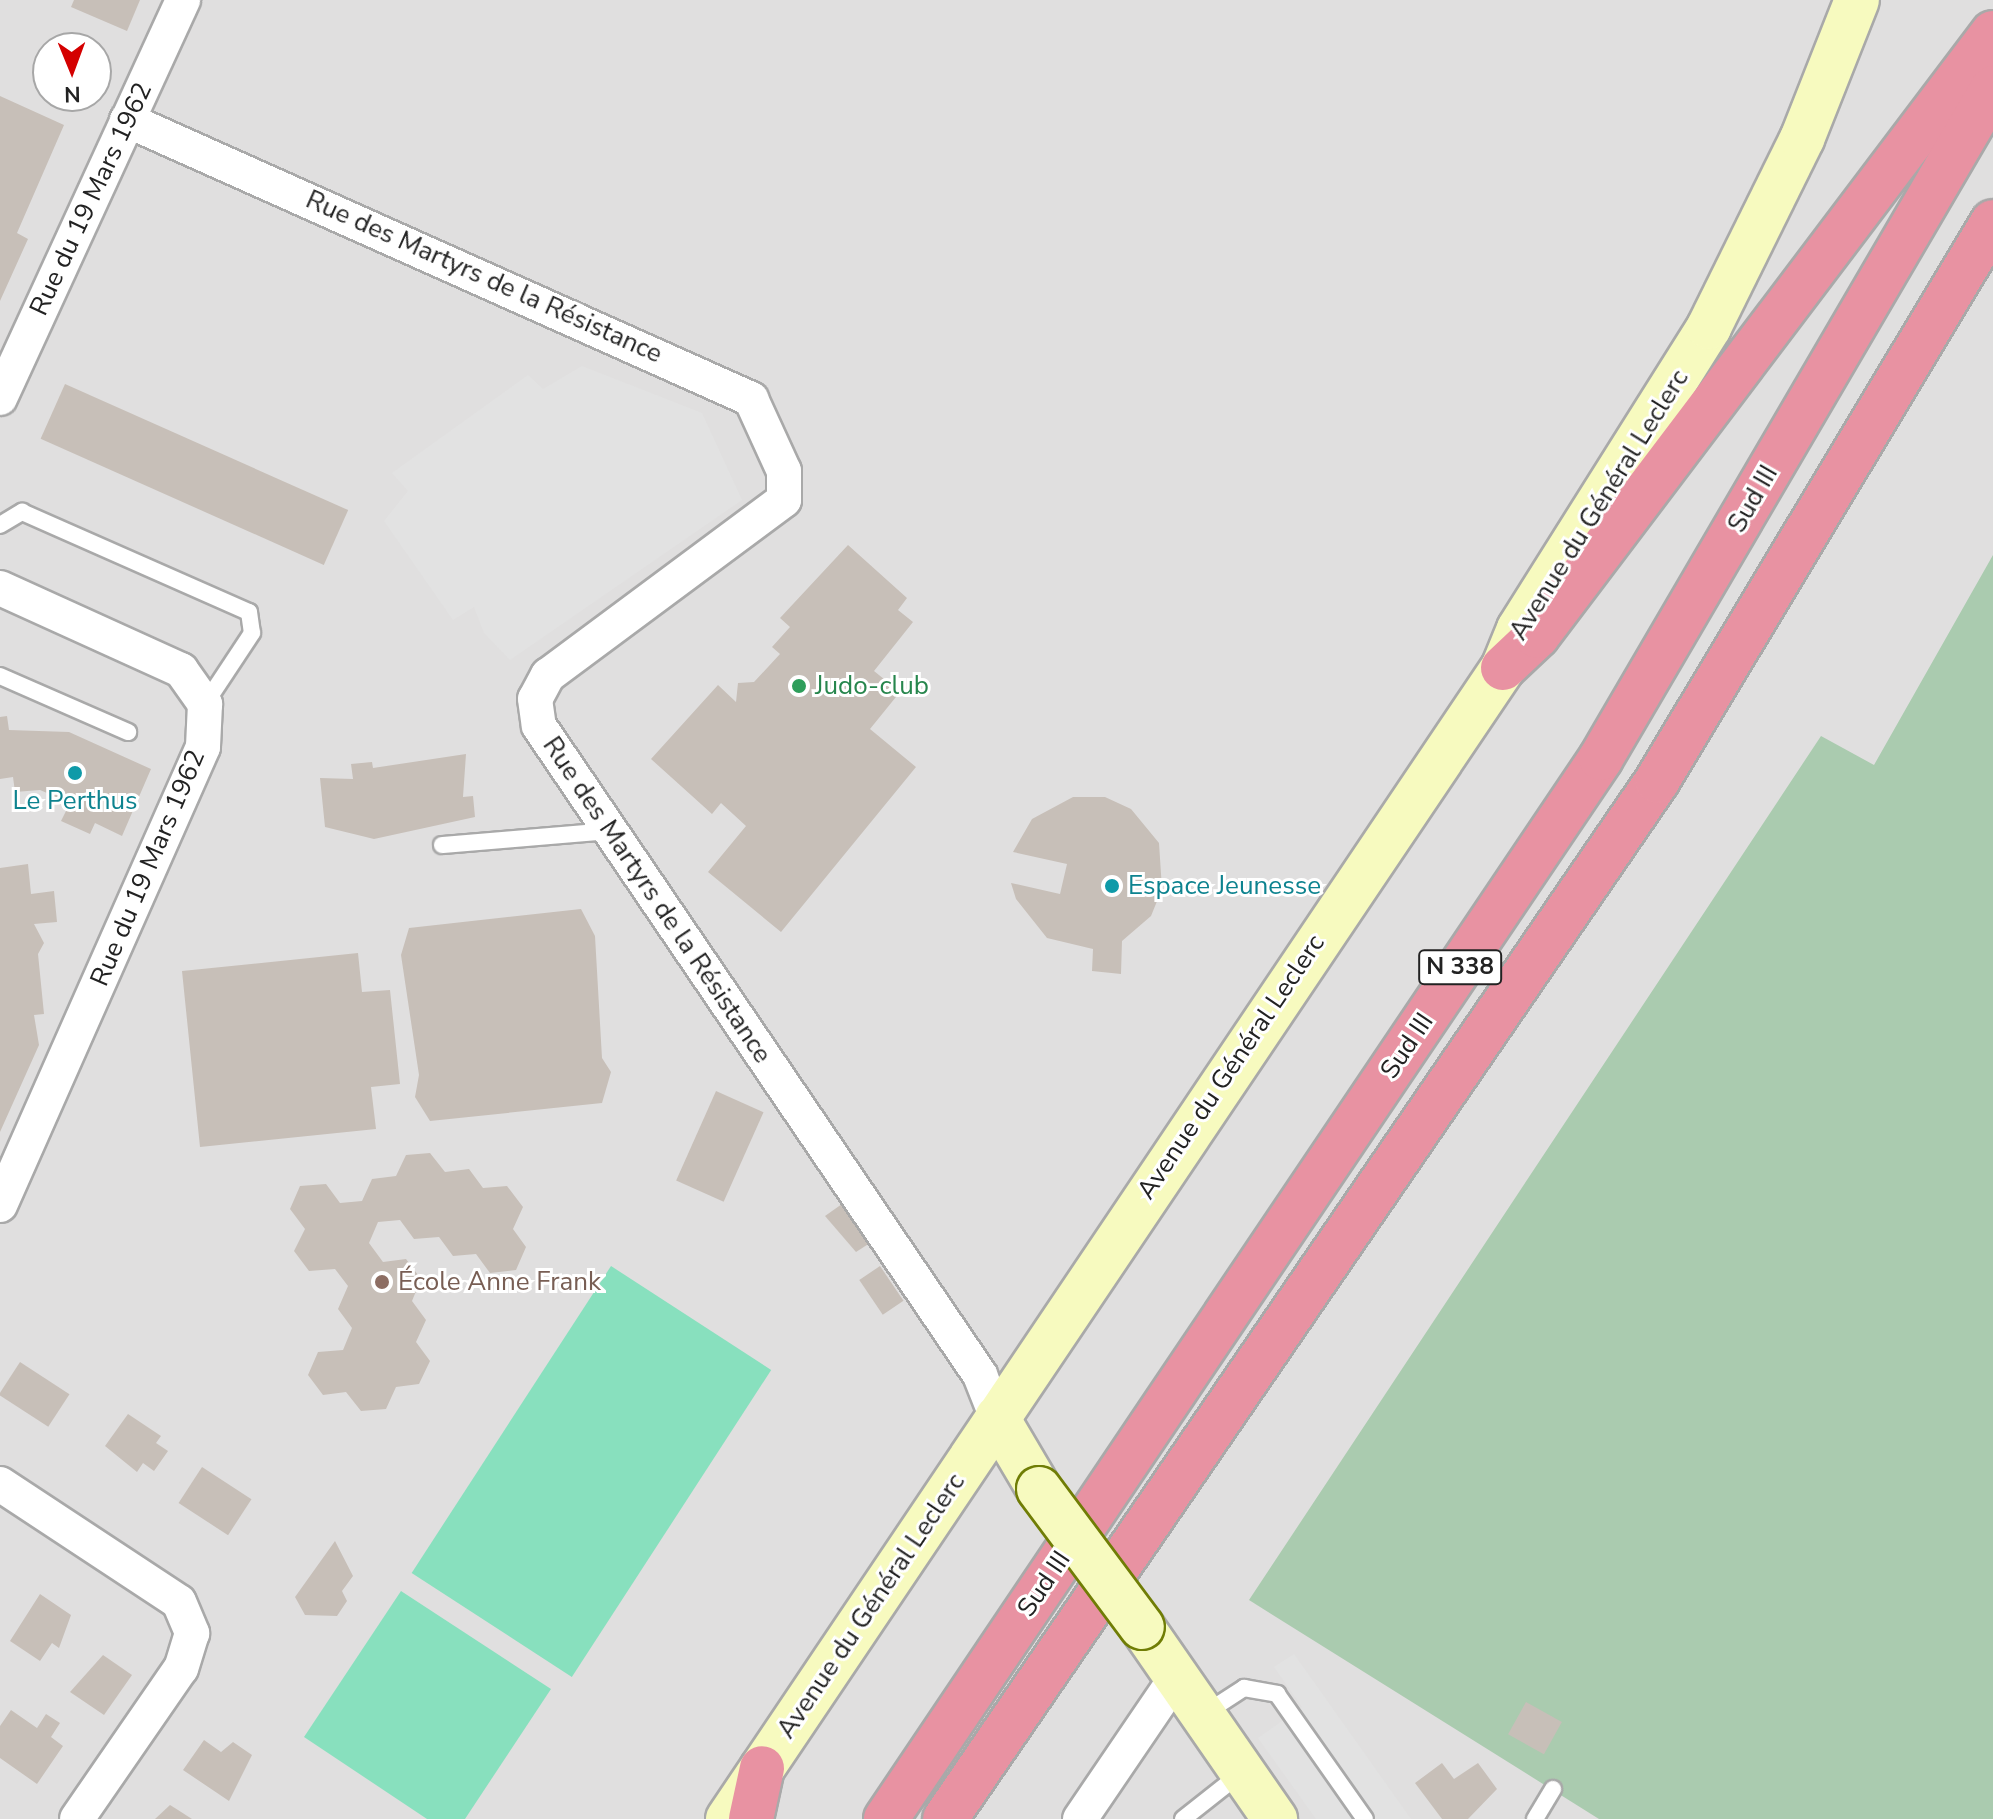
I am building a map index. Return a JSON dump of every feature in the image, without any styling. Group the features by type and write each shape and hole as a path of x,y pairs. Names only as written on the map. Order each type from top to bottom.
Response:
{"highway":[{"path":"1503,668 1537,636 1993,33"},
{"name":"Sud III","path":"886,1819 1601,758 1993,88"},
{"name":"Sud III","path":"945,1819 1657,781 1993,222"},
{"path":"751,1819 762,1768"}],"street":[{"name":"Rue du 19 Mars 1962","path":"0,398 183,0"},
{"name":"Avenue du Général Leclerc","path":"728,1819 1503,668 1519,629 1709,327 1802,139 1857,0"},
{"name":"Rue des Martyrs de la Résistance","path":"127,120 751,399 784,471 784,500 548,675 535,699 539,726 980,1375 997,1418 1039,1489 1142,1627 1240,1774 1275,1819"},
{"path":"0,588 181,670 205,704"},
{"name":"Rue du 19 Mars 1962","path":"0,1205 203,747 205,704"},
{"path":"0,1484 179,1602 192,1633 181,1668 77,1819"},
{"path":"1080,1819 1175,1679"}],"lane":[{"path":"0,525 22,512 249,612 252,633 205,704"},
{"path":"0,676 128,732"},
{"path":"442,845 611,831"},
{"path":"1200,1716 1244,1688 1277,1694 1365,1819"},
{"path":"1183,1819 1240,1774"},
{"path":"1535,1819 1553,1789"}],"shaded area":[{"path":"0,0 1993,0 1993,1819 0,1819"},
{"path":"582,366 702,413 742,500 510,660 484,633 474,607 453,620 384,521 408,491 392,473 528,375 543,389"},
{"path":"1294,1654 1411,1819 1316,1819 1258,1738 1302,1707 1274,1667"}],"green space":[{"path":"1993,555 1993,1819 1599,1819 1249,1600 1821,736 1874,765"},
{"path":"611,1266 771,1370 572,1677 412,1573"},
{"path":"401,1591 551,1689 465,1819 427,1819 304,1737"}],"building":[{"path":"74,0 140,0 127,31 71,7"},
{"path":"0,96 64,125 17,233 28,239 0,301"},
{"path":"65,384 348,510 324,565 41,439"},
{"path":"848,545 907,598 898,610 913,622 874,671 900,692 870,729 916,767 781,932 708,872 746,826 721,803 712,814 651,759 718,685 736,702 738,683 754,682 780,654 772,647 790,627 780,618"},
{"name":"Le Perthus","path":"7,716 9,730 69,732 151,769 122,836 95,823 90,834 61,821 70,803 40,790 15,792 13,777 0,779 0,717"},
{"path":"466,754 463,797 473,796 475,817 374,839 325,827 320,778 353,779 351,764 372,762 373,768"},
{"name":"Espace Jeunesse","path":"1073,797 1105,797 1131,809 1159,843 1162,889 1151,916 1122,941 1121,974 1092,971 1093,949 1047,938 1016,899 1011,883 1060,894 1067,864 1013,852 1032,819"},
{"path":"28,864 31,894 54,891 57,922 34,924 44,943 38,954 44,1014 34,1015 39,1045 0,1132 0,868"},
{"path":"581,909 595,936 602,1058 611,1072 602,1103 430,1121 415,1097 419,1075 401,955 409,928"},
{"path":"358,953 362,992 390,990 400,1084 371,1087 376,1129 200,1147 182,971"},
{"path":"716,1091 764,1112 724,1202 676,1181"},
{"name":"École Anne Frank","path":"430,1153 445,1172 469,1169 483,1188 507,1186 523,1207 513,1229 526,1247 516,1270 490,1273 476,1254 453,1256 439,1237 414,1239 400,1220 378,1222 369,1243 383,1262 406,1259 421,1279 412,1301 426,1320 416,1342 430,1361 419,1384 396,1387 386,1409 361,1411 346,1392 323,1395 308,1375 318,1352 343,1350 352,1328 338,1309 348,1286 335,1269 309,1271 294,1251 305,1229 290,1209 300,1186 326,1184 340,1203 362,1201 372,1179 396,1176 406,1155"},
{"path":"842,1204 870,1243 856,1252 825,1216"},
{"path":"880,1266 903,1301 883,1315 859,1280"},
{"path":"20,1362 69,1394 48,1427 0,1396"},
{"path":"128,1414 161,1436 156,1443 168,1451 154,1471 143,1463 137,1472 105,1446"},
{"path":"202,1467 251,1499 228,1535 179,1503"},
{"path":"335,1541 353,1576 342,1591 347,1601 337,1616 305,1615 295,1597"},
{"path":"40,1594 71,1615 59,1648 52,1643 40,1661 10,1641"},
{"path":"103,1655 132,1675 104,1715 70,1692"},
{"path":"1526,1702 1562,1722 1544,1754 1508,1734"},
{"path":"11,1710 37,1728 46,1714 60,1723 51,1737 63,1746 37,1784 0,1758 0,1726"},
{"path":"204,1740 221,1752 233,1742 252,1755 229,1801 183,1770"},
{"path":"1442,1763 1454,1779 1478,1763 1497,1789 1468,1819 1442,1819 1415,1783"},
{"path":"170,1805 178,1810 192,1819 155,1819"}],"place":[{"name":"Judo-club","path":"799,686"},
{"name":"Le Perthus","path":"75,773"},
{"name":"Espace Jeunesse","path":"1112,886"},
{"name":"École Anne Frank","path":"382,1282"}]}
